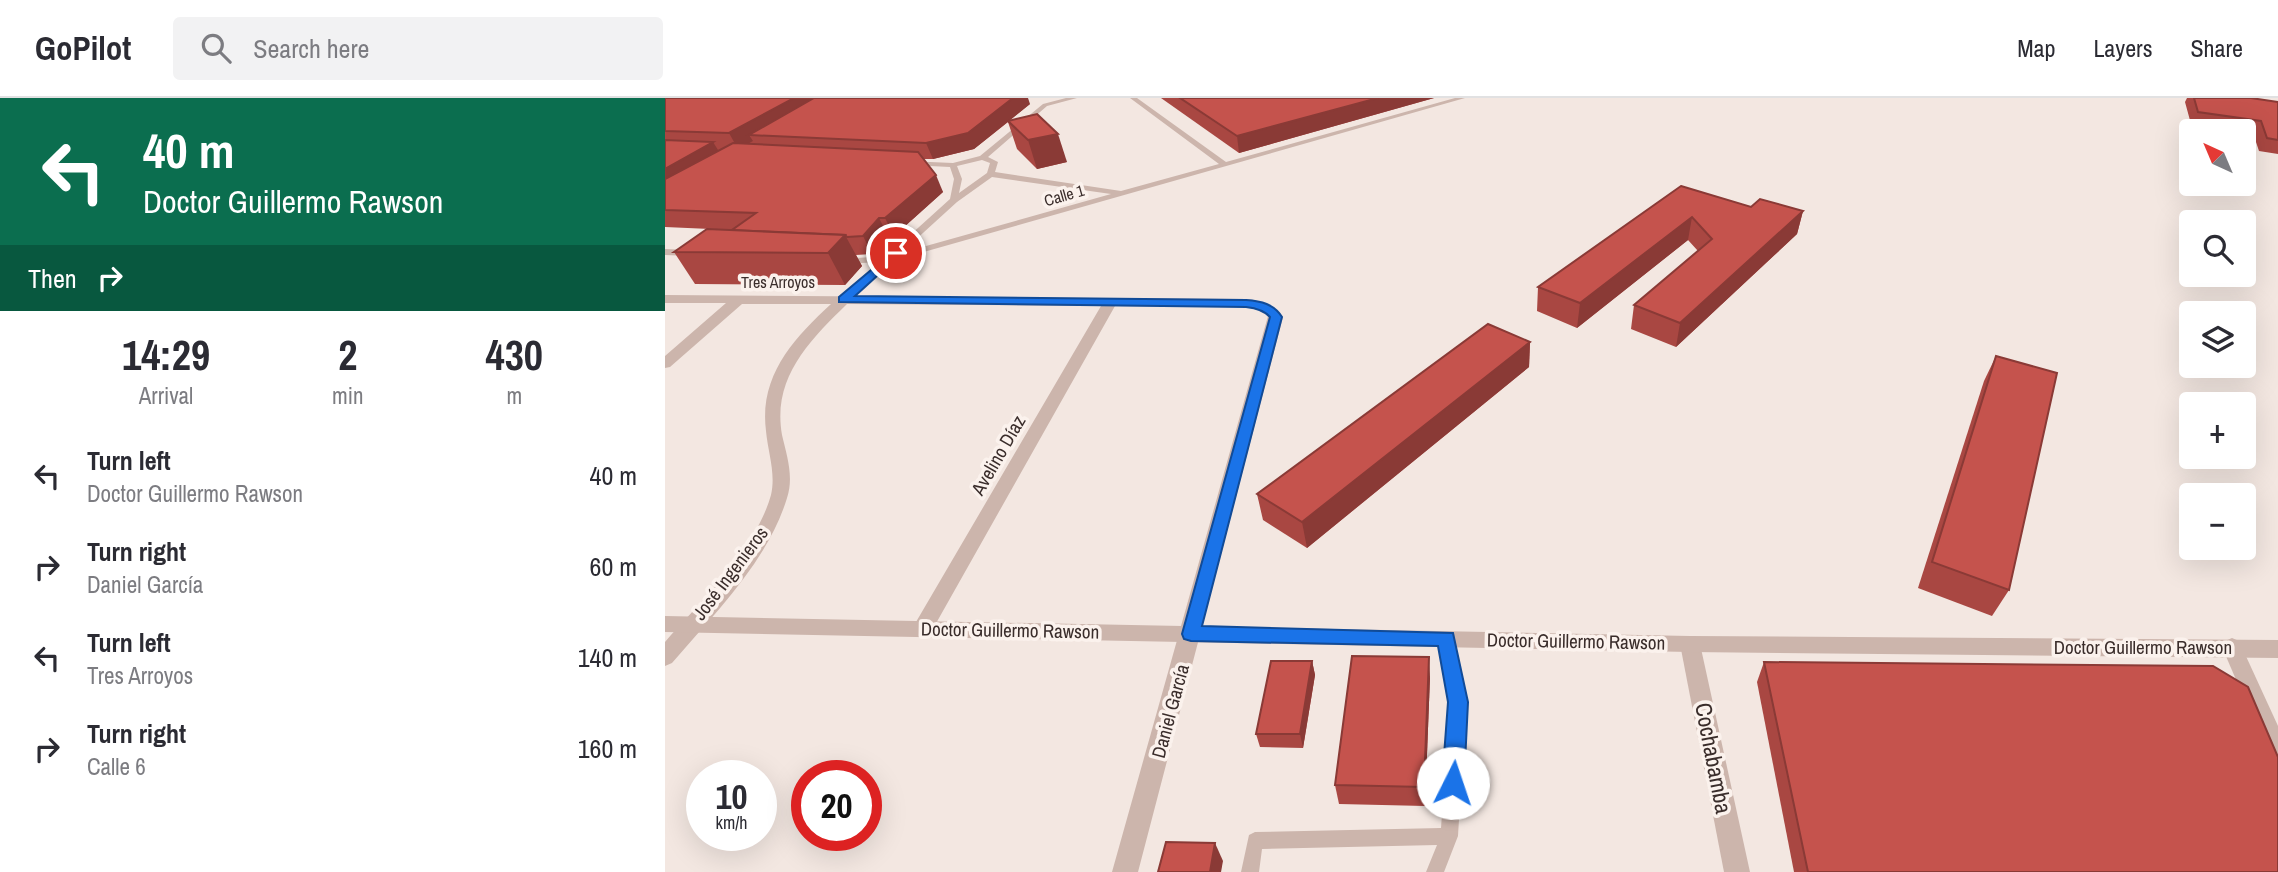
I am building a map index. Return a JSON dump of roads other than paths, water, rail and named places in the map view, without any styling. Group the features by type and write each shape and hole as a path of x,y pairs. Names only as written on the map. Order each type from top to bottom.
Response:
{"street":[{"name":"Tres Arroyos","path":"665,299 1246,303 1268,308"},
{"path":"665,364 740,299"},
{"name":"José Ingenieros","path":"665,657 760,540 779,495 782,461 771,405 778,376 813,329 844,300"},
{"name":"Avelino Díaz","path":"923,628 1110,303"},
{"name":"Daniel García","path":"1125,872 1276,317 1268,308"},
{"name":"Doctor Guillermo Rawson","path":"665,624 1690,644 2278,649"},
{"name":"Cochabamba","path":"1690,644 1737,872"},
{"path":"2232,647 2278,752"}],"lane":[{"path":"901,162 953,165 983,158 1045,105 1074,98"},
{"path":"1133,98 1224,164"},
{"name":"Calle 1","path":"827,260 889,259 1462,98"},
{"path":"844,300 954,201 991,174 994,162 983,158"},
{"path":"953,165 958,179 954,201"},
{"path":"991,174 1122,193"},
{"path":"665,252 706,254"},
{"path":"1435,872 1450,836 1458,702 1446,639"},
{"path":"1250,872 1255,841 1450,836"}]}
